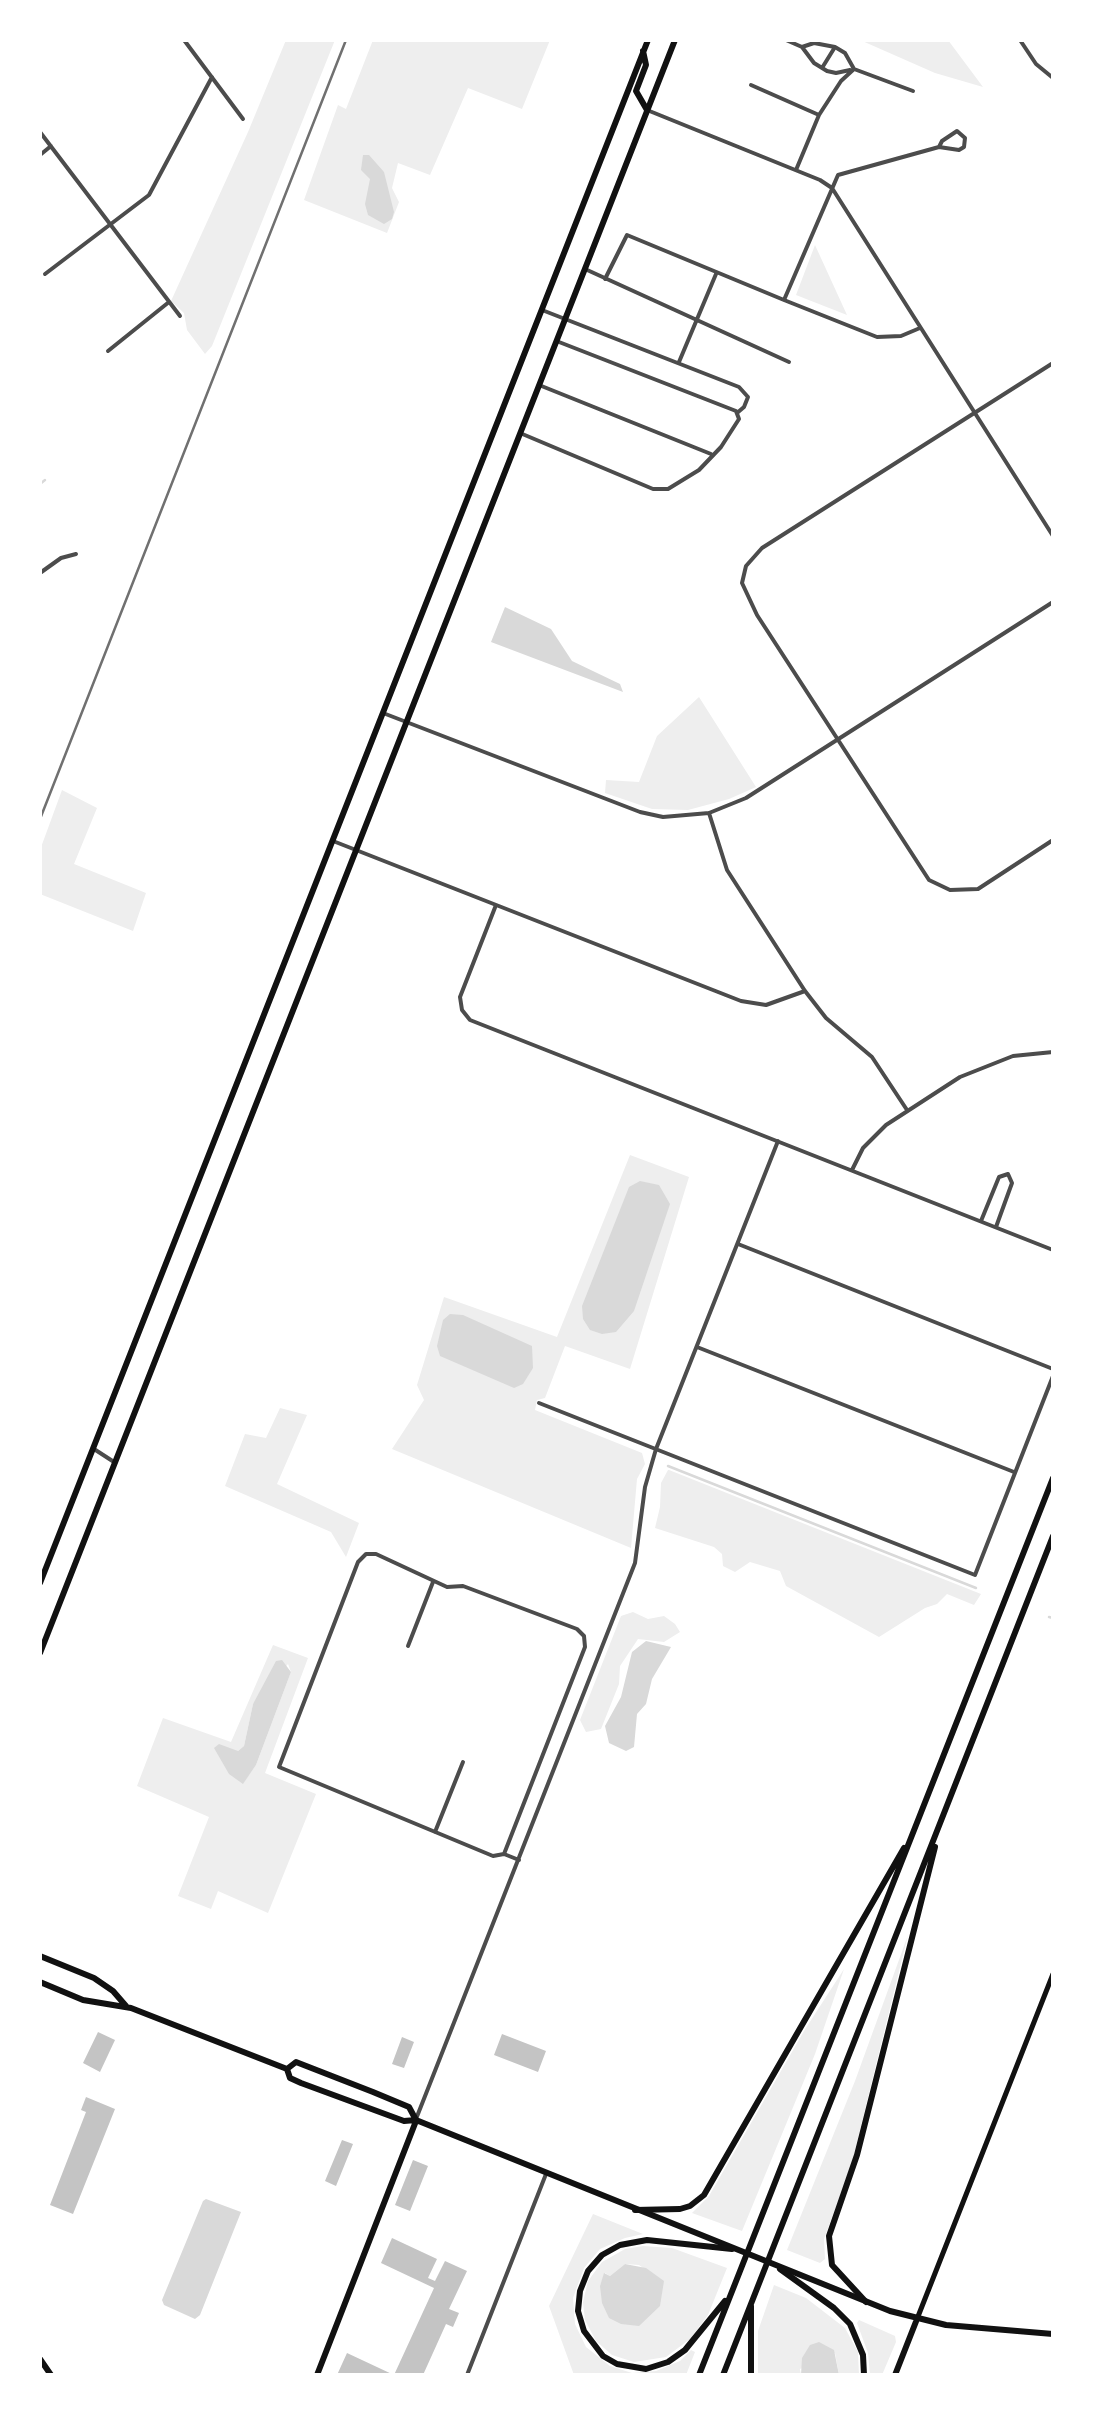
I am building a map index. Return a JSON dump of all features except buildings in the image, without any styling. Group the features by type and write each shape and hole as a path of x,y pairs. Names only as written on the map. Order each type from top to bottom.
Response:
{"main road":[{"path":"40,1583 648,40"},
{"path":"40,1652 672,42"},
{"path":"643,51 646,64 636,91 647,110"},
{"path":"700,2375 1053,1478"},
{"path":"722,2375 1053,1536"},
{"path":"866,2302 832,2265 829,2236 856,2155 942,1819"},
{"path":"635,2210 667,2211 690,2206 711,2186 917,1825"},
{"path":"40,1956 94,1978 127,2006"},
{"path":"895,2375 1053,1974"},
{"path":"40,1982 82,2000 110,2007 127,2006 287,2070 290,2078 301,2083 404,2122 416,2120 866,2302 916,2319 1053,2334"},
{"path":"287,2070 296,2062 408,2108 416,2120"},
{"path":"317,2375 416,2120"},
{"path":"732,2249 647,2240 620,2244 602,2255 588,2271 578,2311 584,2332 603,2356 617,2364 646,2369 668,2362 684,2350 732,2292"},
{"path":"780,2269 850,2324 863,2356 864,2375"},
{"path":"751,2375 752,2301"},
{"path":"40,2359 51,2375"}],"street":[{"path":"184,40 243,118"},
{"path":"786,40 802,47 822,68 836,73 854,69 913,91"},
{"path":"1020,40 1036,64 1053,78"},
{"path":"802,47 814,43 835,47 845,53 854,69"},
{"path":"822,68 835,47"},
{"path":"796,170 818,115 854,69"},
{"path":"45,274 139,205 158,183 212,77"},
{"path":"751,85 818,115"},
{"path":"647,110 832,188 1053,536"},
{"path":"784,300 838,175 939,148 959,150 965,138 958,131 942,141 939,148"},
{"path":"40,132 180,316"},
{"path":"40,154 51,146"},
{"path":"605,280 626,235 877,337 900,336 920,328"},
{"path":"584,269 789,362"},
{"path":"679,362 717,273"},
{"path":"108,351 169,302"},
{"path":"520,433 653,489 668,489 683,483 713,455 739,419 737,414 748,397 739,386 542,310"},
{"path":"556,340 737,414"},
{"path":"1053,363 762,548 742,575 744,592 922,873 940,886 958,892 978,888 1053,840"},
{"path":"539,385 713,455"},
{"path":"40,573 60,558 76,554"},
{"path":"383,713 640,812 663,817 709,813 746,798 1053,602"},
{"path":"709,813 727,870 805,991 826,1018 872,1057 907,1110"},
{"path":"333,841 741,1002 766,1005 805,991"},
{"path":"496,905 460,998 462,1010 470,1020 1053,1250"},
{"path":"852,1170 874,1135 907,1110 993,1062 1053,1052"},
{"path":"416,2120 636,1563 645,1488 656,1449 778,1141"},
{"path":"981,1221 999,1177 1008,1174 1012,1183 996,1228"},
{"path":"738,1244 1053,1369"},
{"path":"698,1346 1015,1472"},
{"path":"539,1403 975,1574 1053,1376"},
{"path":"94,1449 114,1462"},
{"path":"504,1854 586,1641 578,1630 463,1586 447,1587 433,1582 376,1554 366,1554 358,1562 279,1767 493,1856 504,1854 519,1860"},
{"path":"408,1646 433,1582"},
{"path":"435,1832 463,1762"},
{"path":"467,2375 546,2174"}],"shaded area":[{"path":"286,40 335,40 212,346 205,354 187,330 184,313 171,301"},
{"path":"373,40 550,40 522,109 468,88 430,175 398,163 392,188 399,202 387,233 304,200 338,105 346,109"},
{"path":"860,40 948,40 983,87 935,73"},
{"path":"363,155 369,155 384,172 394,212 384,224 368,215 365,204 370,179 361,170"},
{"path":"815,245 847,315 796,295"},
{"path":"505,607 551,629 572,661 620,684 623,692 491,642"},
{"path":"699,697 756,787 688,810 652,809 605,793 606,780 639,782 657,736"},
{"path":"62,790 97,808 74,864 146,893 133,931 40,894 40,850"},
{"path":"630,1155 689,1177 630,1369 565,1346 545,1398 537,1400 535,1410 642,1453 645,1464 637,1479 631,1548 392,1449 424,1400 417,1385 444,1297 557,1337"},
{"path":"640,1181 659,1185 670,1204 634,1311 616,1332 602,1334 590,1330 583,1319 582,1306 629,1187"},
{"path":"450,1314 463,1315 532,1346 533,1368 523,1384 514,1388 440,1356 437,1346 443,1320"},
{"path":"280,1408 307,1415 277,1484 359,1523 346,1557 331,1532 225,1486 245,1434 266,1438"},
{"path":"668,1470 981,1594 974,1605 947,1594 937,1604 879,1637 786,1586 780,1571 750,1562 735,1572 723,1566 722,1554 714,1547 655,1528 661,1483"},
{"path":"633,1612 648,1619 664,1616 680,1632 664,1642 638,1639 620,1666 619,1684 601,1729 586,1732 580,1720 621,1616"},
{"path":"646,1641 671,1647 652,1679 646,1704 637,1714 634,1747 626,1751 609,1743 605,1726 621,1697 632,1652"},
{"path":"273,1645 308,1658 265,1773 316,1794 268,1913 218,1891 211,1909 178,1896 209,1817 137,1786 163,1718 231,1742","holes":["288,1664 291,1672 256,1765 243,1783 238,1751 244,1746 253,1704"]},
{"path":"282,1660 291,1672 256,1765 243,1784 229,1774 214,1748 219,1744 238,1751 244,1746 253,1704 276,1661"},
{"path":"908,1935 852,2162 824,2239 825,2259 820,2263 787,2250"},
{"path":"844,1969 815,2054 742,2231 692,2213 709,2196"},
{"path":"206,2199 241,2212 200,2315 195,2319 164,2305 162,2300"},
{"path":"593,2214 643,2234 600,2249 584,2268 573,2298 575,2324 586,2347 610,2366 632,2373 656,2371 680,2361 691,2350 695,2352 686,2375 574,2375 549,2306"},
{"path":"672,2248 727,2268 708,2315 690,2339 666,2357 634,2362 612,2355 596,2341 585,2320 583,2302 588,2281 602,2262 625,2249","holes":["625,2264 639,2265 659,2279 600,2286 605,2273 610,2276"]},
{"path":"625,2264 646,2268 664,2281 660,2306 639,2326 609,2318 602,2303 600,2286 604,2273 610,2276"},
{"path":"774,2285 806,2298 845,2328 858,2352 859,2375 839,2375 835,2353 800,2369 801,2375 758,2375 758,2331"},
{"path":"859,2320 895,2336 882,2375 870,2375"},
{"path":"819,2342 834,2350 839,2375 801,2375 802,2358 810,2345"}],"waterway":[{"path":"40,484 45,480"},
{"path":"668,1466 976,1588"},
{"path":"1049,1617 1053,1618"}],"railway":[{"path":"40,819 346,40"}]}
